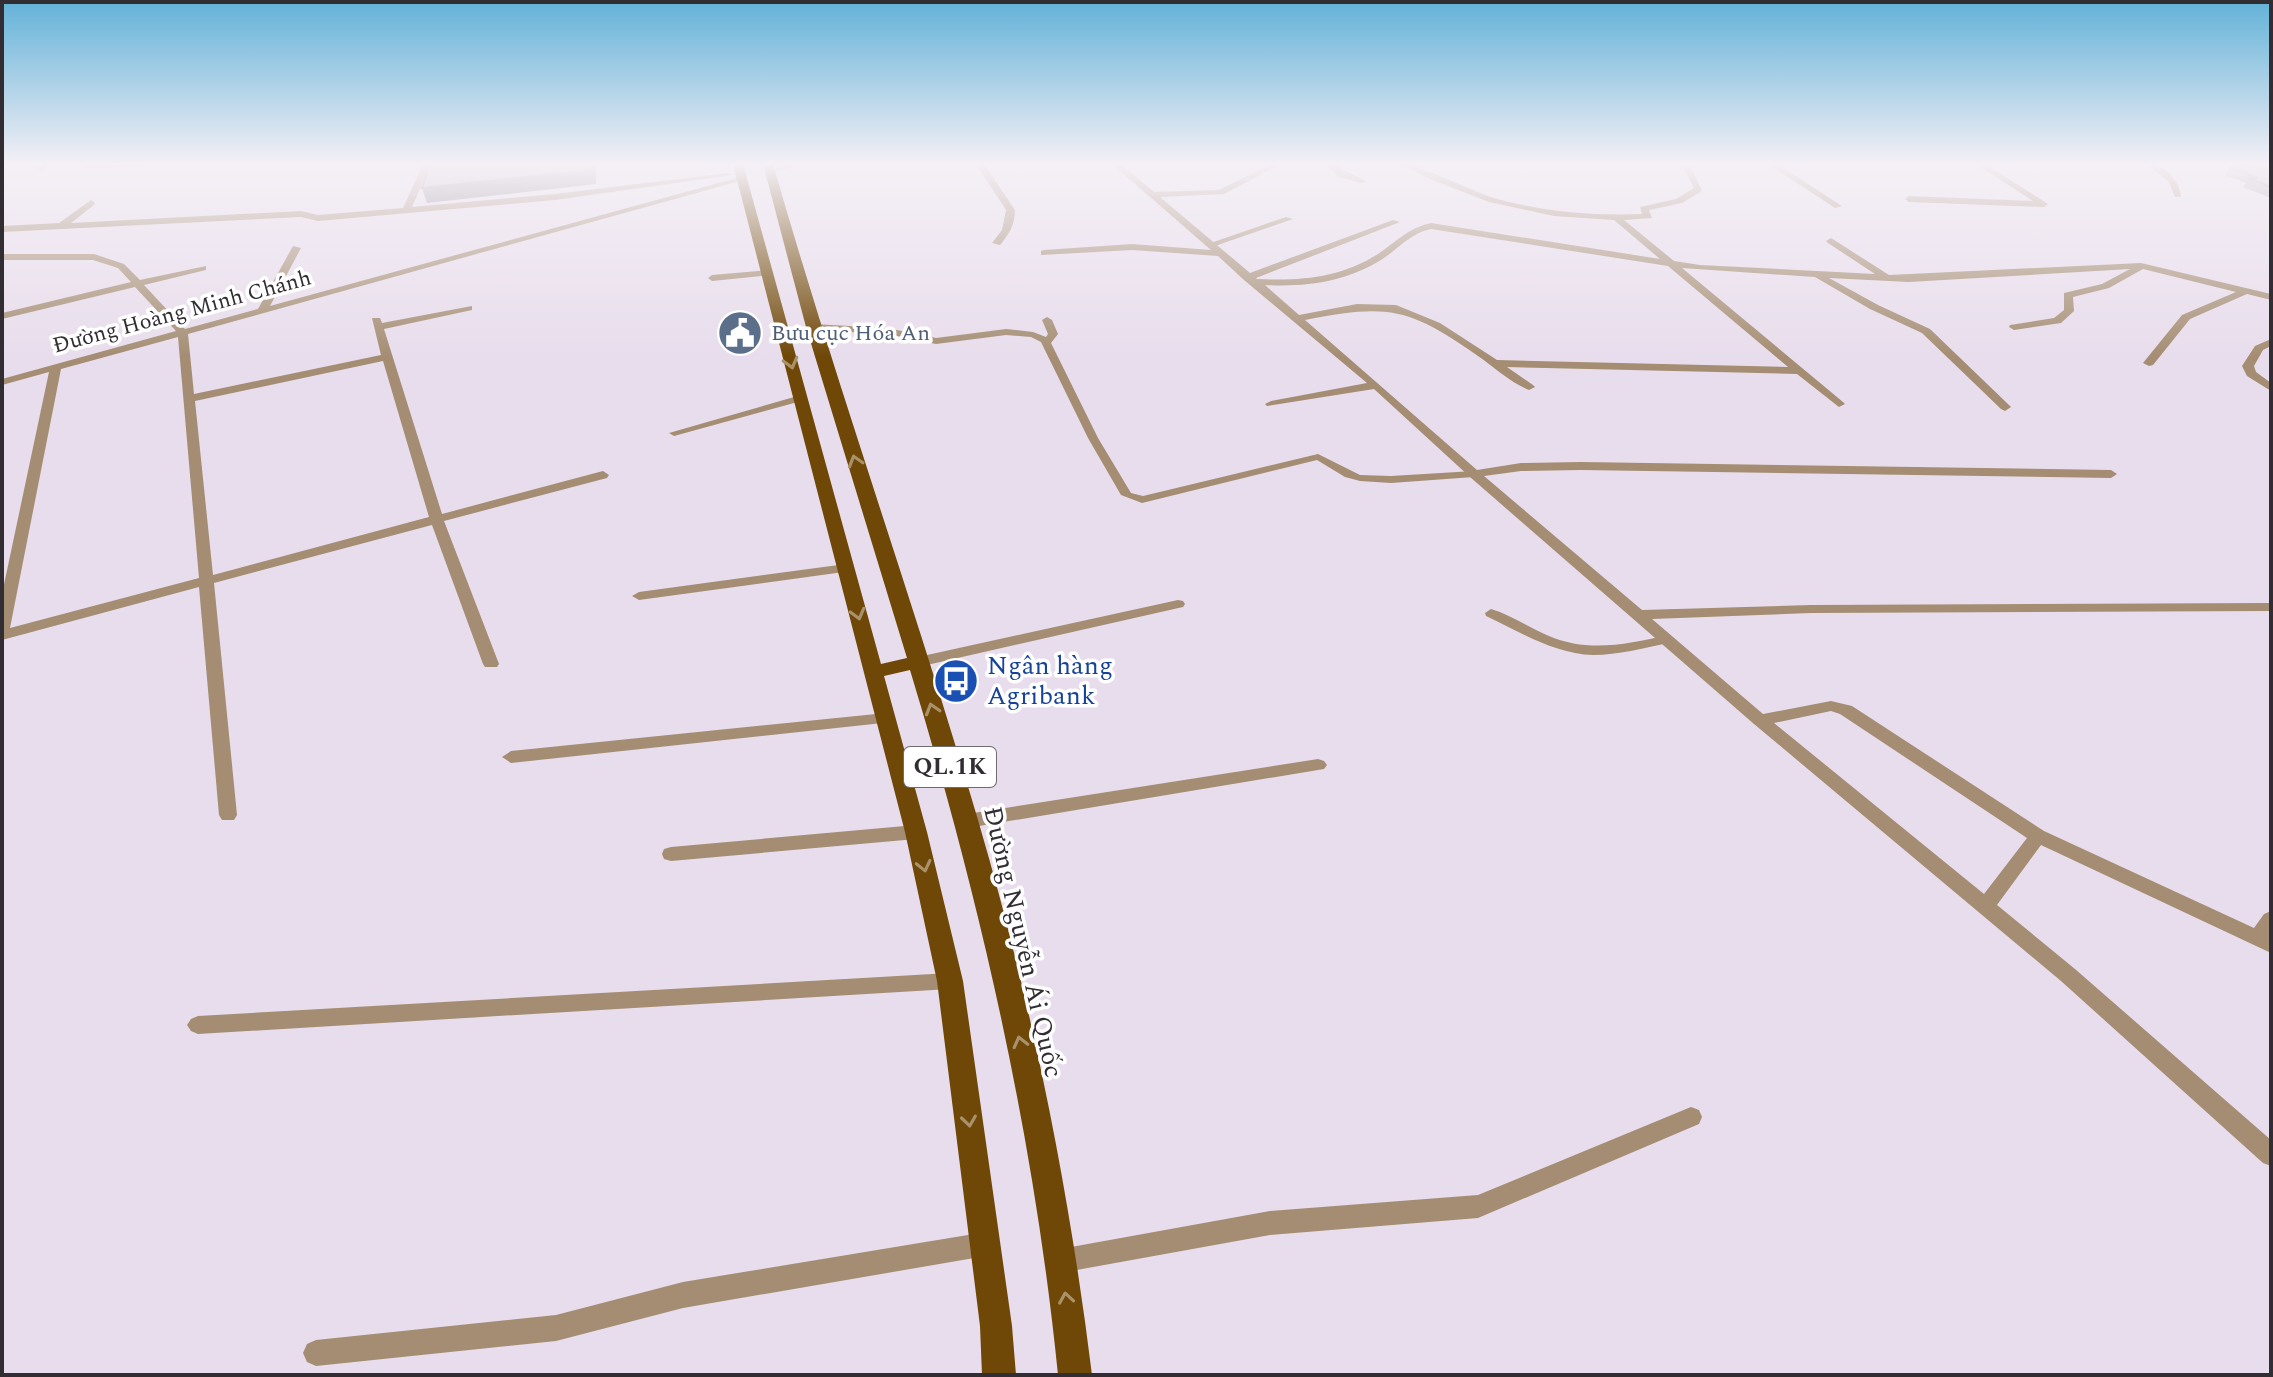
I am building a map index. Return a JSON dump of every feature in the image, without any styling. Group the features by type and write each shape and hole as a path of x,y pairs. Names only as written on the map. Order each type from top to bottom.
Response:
{"main road":[{"name":"QL.1K","path":"757,228 916,832 950,981 986,1244 999,1375"},
{"name":"Đường Nguyễn Ái Quốc","path":"786,228 813,327 967,821 1025,1059 1060,1261 1075,1375"},
{"path":"874,672 918,662"}],"street":[{"name":"Đường Hoàng Minh Chánh","path":"2,382 261,312 548,228"},
{"path":"997,243 1010,228"},
{"path":"1190,228 1376,385 1474,474 1760,720 1986,906 2271,1155"},
{"path":"1249,280 1380,228"},
{"path":"1249,280 1316,284 1383,254 1409,230 1419,228"},
{"path":"1445,228 1673,265 1818,275 1888,278 2141,266 2271,297"},
{"path":"1629,228 1839,404"},
{"path":"1831,241 1888,278"},
{"path":"1044,253 1132,247 1214,249"},
{"path":"261,312 296,248"},
{"path":"2,265 47,255"},
{"path":"2,257 94,257 121,266 183,333 228,815"},
{"path":"2014,327 2057,321 2069,311 2068,295 2090,293 2121,281 2141,266"},
{"path":"2,316 203,268"},
{"path":"1818,275 1874,307 1926,331 2005,407"},
{"path":"2149,363 2186,317 2246,291"},
{"path":"1297,318 1358,307 1393,308 1421,317 1529,387"},
{"path":"468,308 378,323 437,520 491,664"},
{"path":"2271,342 2259,348 2248,366 2251,374 2271,388"},
{"path":"189,399 388,357"},
{"path":"1493,363 1799,371"},
{"path":"56,367 8,577 2,632 207,583 603,475"},
{"path":"1271,404 1376,385"},
{"path":"1474,474 1521,467 1581,466 2111,474"},
{"path":"639,596 846,568"},
{"path":"918,662 1178,604"},
{"path":"1637,615 1811,609 2271,607"},
{"path":"1760,720 1831,706 1846,710 2038,836 2264,942 2271,919"},
{"path":"511,757 886,718"},
{"path":"967,821 1318,765"},
{"path":"671,854 916,832"},
{"path":"1986,906 2038,836"},
{"path":"198,1025 950,981"},
{"path":"1060,1261 1270,1223 1478,1206 1691,1117"},
{"path":"316,1353 556,1328 683,1295 986,1244"}],"lane":[{"path":"1214,249 1266,228"},
{"path":"712,278 769,273"},
{"path":"1046,343 1053,334 1047,320"},
{"path":"813,327 891,331 938,341 1028,333 1046,343 1093,438 1127,495 1142,500 1318,457 1333,462 1351,476 1361,478 1474,474"},
{"path":"674,433 801,398"},
{"path":"1491,613 1563,649 1580,653 1608,653 1668,639"}],"place":[{"name":"Bưu cục Hóa An","path":"740,333"},
{"name":"Ngân hàng Agribank","path":"956,681"}]}
